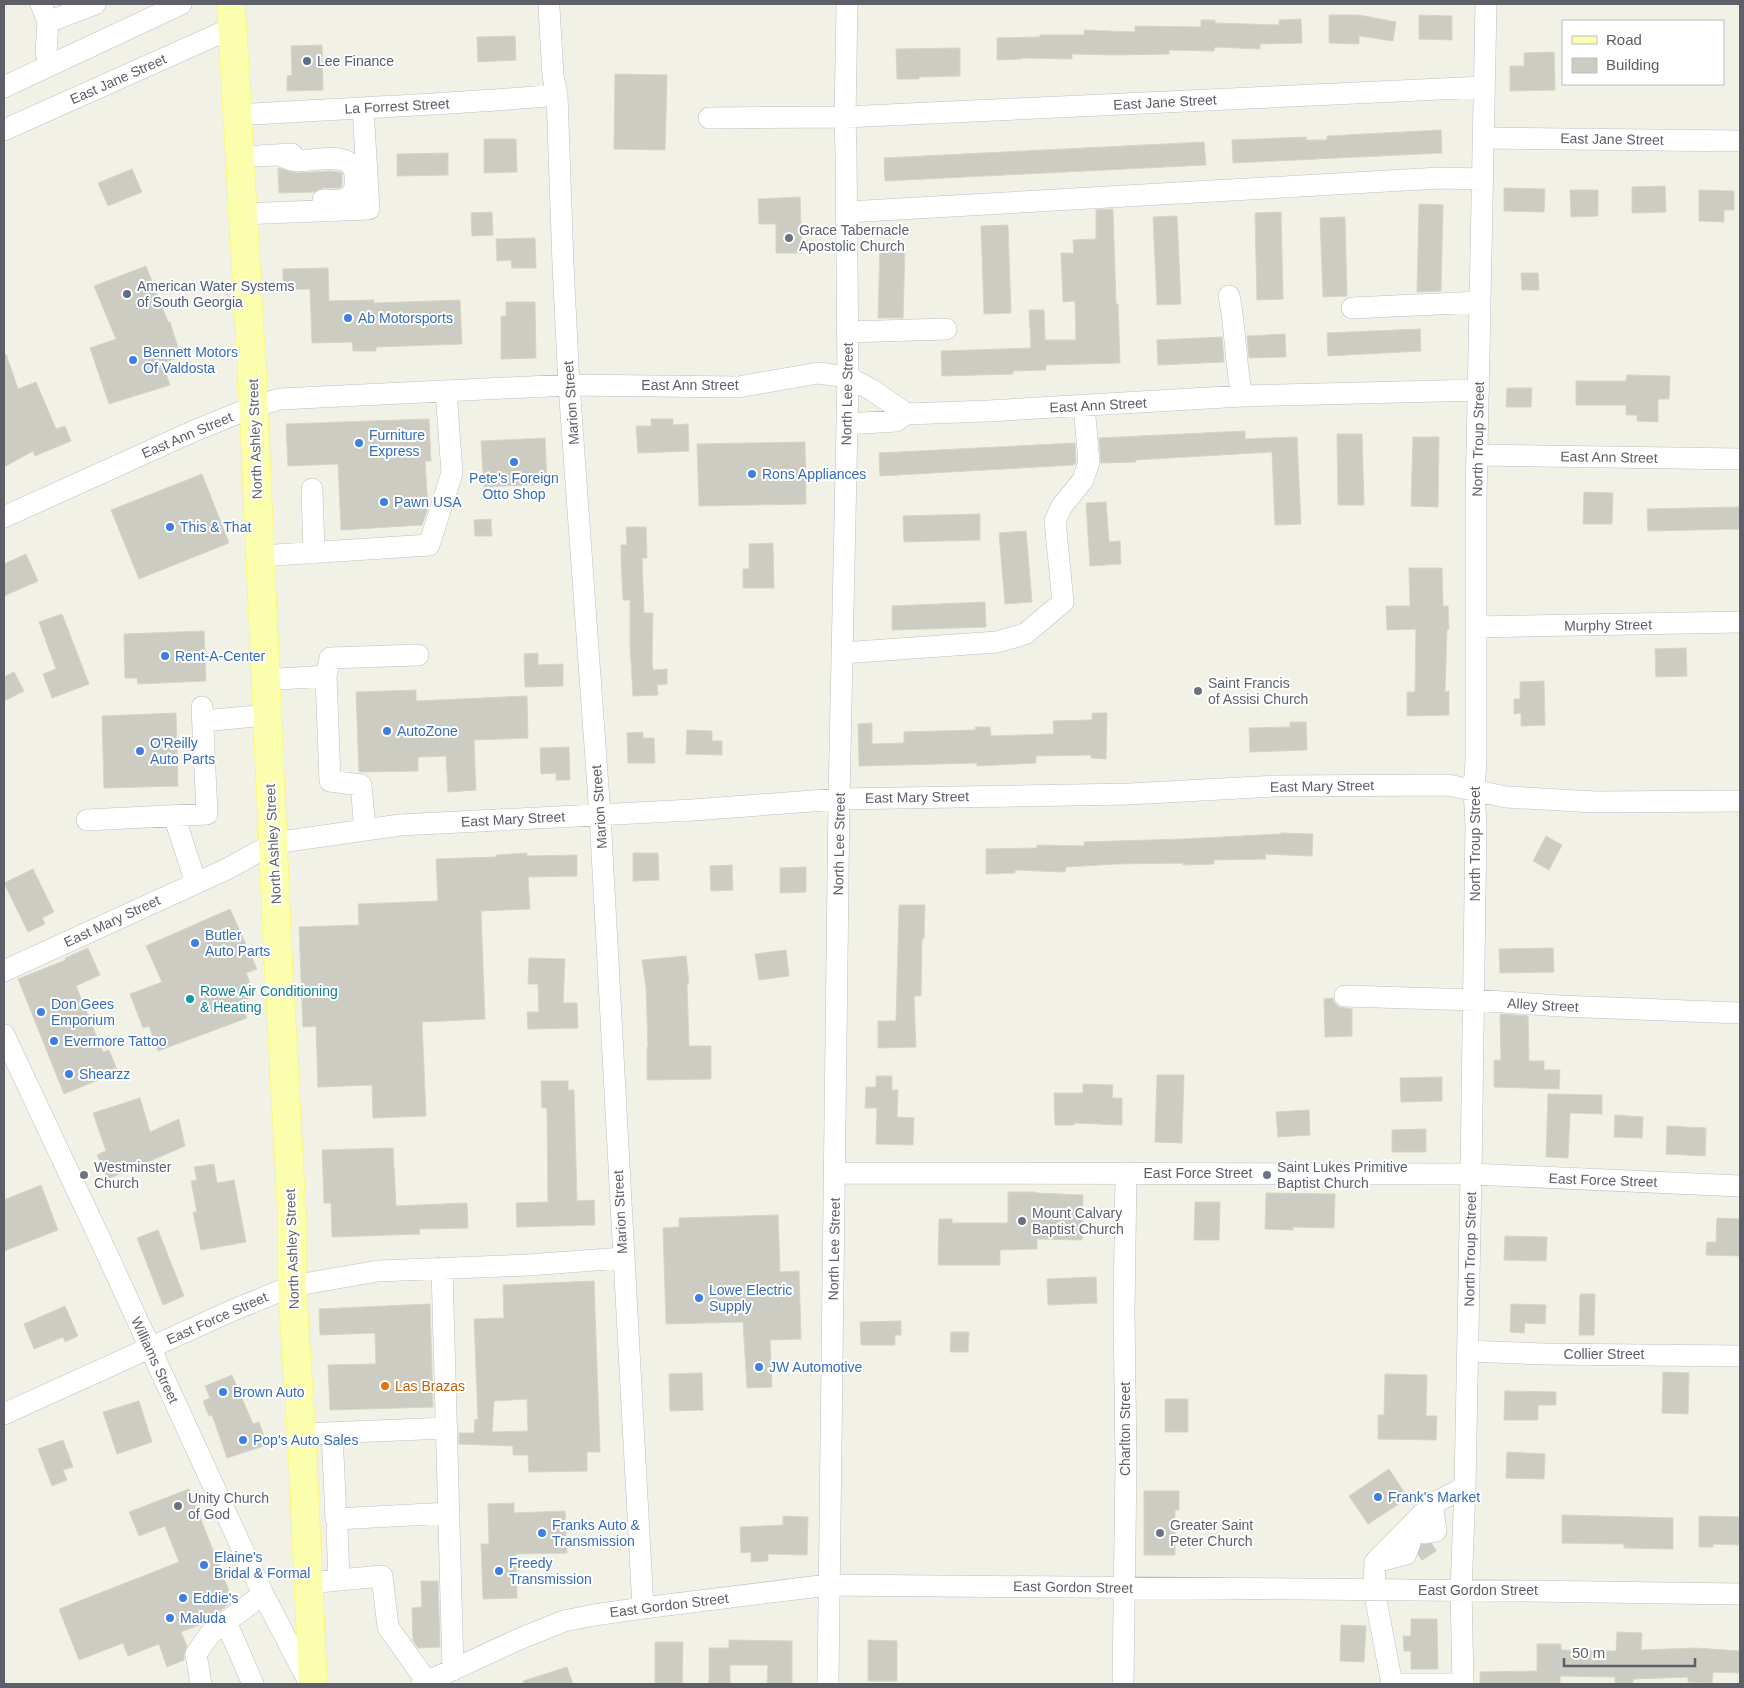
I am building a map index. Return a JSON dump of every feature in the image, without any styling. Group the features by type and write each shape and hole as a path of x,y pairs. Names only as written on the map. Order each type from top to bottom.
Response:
{"main road":[{"name":"North Ashley Street","path":"232,16 292,1216 292,1286 306,1530 311,1684"}],"street":[{"path":"51,64 46,53 44,13 95,4"},
{"path":"4,87 182,4"},
{"name":"North Lee Street","path":"828,1684 839,799 848,377 845,117 847,4"},
{"name":"North Troup Street","path":"1463,1684 1461,1590 1472,1174 1478,455 1486,4"},
{"name":"Marion Street","path":"549,7 553,76 557,96 569,386 600,815 642,1608"},
{"name":"East Jane Street","path":"4,130 232,16"},
{"name":"East Jane Street","path":"709,118 845,117 1484,87"},
{"name":"La Forrest Street","path":"237,115 486,102 557,96"},
{"path":"243,214 368,209 363,108"},
{"name":"East Jane Street","path":"1483,138 1740,141"},
{"path":"240,157 365,151"},
{"path":"279,155 295,161 340,159 349,162 355,171 356,183 352,194 346,198 306,201 299,212"},
{"path":"847,212 1440,178 1482,179"},
{"path":"1230,296 1238,377 1242,396"},
{"path":"1352,308 1480,302"},
{"path":"847,332 946,329"},
{"name":"East Ann Street","path":"4,517 194,431 253,407 280,399 569,386 738,387 818,373 848,377 872,390 907,414 1084,406 1242,396 1479,390"},
{"path":"260,556 429,545 452,473 446,391"},
{"path":"842,653 997,642 1025,634 1063,602 1055,521 1062,506 1083,480 1089,462 1084,406"},
{"path":"847,424 896,421 907,414"},
{"name":"East Ann Street","path":"1478,455 1740,459"},
{"path":"312,489 314,553"},
{"name":"Murphy Street","path":"1476,627 1740,622"},
{"path":"365,830 361,785 330,781 326,676 330,658 418,655"},
{"path":"265,680 326,676"},
{"path":"88,820 208,814 202,714 267,715"},
{"name":"East Mary Street","path":"4,971 227,869 274,843 400,825 693,810 839,799 1129,794 1276,786 1448,785 1506,797 1596,802 1740,801"},
{"path":"174,816 196,882"},
{"name":"Alley Street","path":"1345,996 1740,1012"},
{"name":"Williams Street","path":"4,1034 263,1594 311,1684"},
{"name":"East Force Street","path":"835,1172 1472,1174 1740,1186"},
{"name":"Charlton Street","path":"1123,1684 1126,1463 1124,1312 1126,1173"},
{"name":"East Force Street","path":"4,1414 231,1311 292,1286 378,1271 528,1265 623,1258"},
{"path":"442,1268 453,1670"},
{"name":"Collier Street","path":"1468,1350 1545,1354 1740,1356"},
{"path":"301,1434 447,1428"},
{"path":"332,1433 340,1580"},
{"path":"1463,1684 1392,1684 1374,1590 1374,1562 1432,1504 1465,1487"},
{"path":"1374,1562 1421,1543 1432,1504"},
{"path":"306,1530 337,1524 449,1513"},
{"path":"308,1583 382,1576 388,1627 425,1683"},
{"name":"East Gordon Street","path":"425,1683 517,1640 564,1621 642,1608 828,1585 1740,1594"},
{"path":"201,1684 196,1654 210,1634 263,1594"},
{"path":"226,1622 253,1684"}],"building":[{"path":"1329,15 1359,15 1396,22 1393,41 1359,36 1359,44 1329,43"},
{"path":"1419,15 1452,16 1452,40 1419,39"},
{"path":"1301,19 1302,43 1260,44 1260,49 1215,47 1214,51 1169,50 1169,54 1072,54 1072,59 1022,58 997,60 997,38 1040,37 1040,35 1084,35 1084,30 1135,32 1135,26 1201,27 1201,20 1215,20 1215,23 1279,25 1279,20"},
{"path":"515,36 516,60 478,62 477,37"},
{"name":"Lee Finance","path":"322,45 323,90 287,91 287,76 292,75 291,46"},
{"path":"960,48 960,76 897,79 896,49"},
{"path":"1554,52 1555,90 1510,91 1510,66 1524,66 1524,53"},
{"path":"615,74 667,75 665,150 614,149"},
{"path":"1441,130 1442,153 1233,163 1232,140 1306,137 1306,140 1327,140 1327,136"},
{"path":"484,139 516,139 517,172 484,173"},
{"path":"1204,142 1206,165 885,181 884,158"},
{"path":"448,153 448,175 397,176 397,154"},
{"path":"278,168 297,173 339,172 342,173 342,186 340,188 323,188 314,192 279,193"},
{"path":"132,169 142,192 108,206 98,183"},
{"path":"1665,186 1666,212 1632,213 1632,187"},
{"path":"1504,188 1545,189 1544,212 1504,211"},
{"path":"1570,190 1598,190 1598,216 1571,217"},
{"path":"1699,190 1734,191 1734,210 1724,210 1724,222 1699,221"},
{"name":"Grace Tabernacle Apostolic Church","path":"800,197 802,253 776,253 776,224 759,224 758,199"},
{"path":"1419,204 1443,205 1441,291 1417,292"},
{"path":"1113,209 1120,363 1046,365 1046,370 1013,371 1013,374 942,376 941,351 1031,348 1029,310 1044,310 1045,340 1076,340 1075,301 1063,302 1061,253 1074,253 1073,240 1096,239 1096,210"},
{"path":"492,212 493,235 472,236 471,213"},
{"path":"1281,212 1283,299 1257,300 1255,213"},
{"path":"1177,216 1181,304 1157,305 1153,217"},
{"path":"1345,217 1347,296 1323,297 1320,218"},
{"path":"1008,225 1011,313 984,314 981,226"},
{"path":"535,238 536,268 512,268 511,260 497,261 496,239"},
{"path":"880,247 905,247 903,318 878,318"},
{"path":"146,266 168,322 170,322 181,357 162,363 170,385 109,404 90,348 116,339 94,286"},
{"path":"328,268 329,301 374,300 374,303 460,300 462,344 376,347 376,351 353,351 352,342 312,343 310,289 283,290 283,269"},
{"path":"1521,273 1538,273 1539,290 1522,290"},
{"path":"506,302 535,302 536,358 501,359 501,316 506,316"},
{"path":"1420,329 1421,351 1328,356 1327,333"},
{"path":"1285,334 1286,357 1249,358 1247,336"},
{"path":"1222,337 1224,362 1158,365 1157,340"},
{"path":"4,354 6,354 18,389 36,382 56,429 65,426 71,441 35,456 33,451 4,467"},
{"path":"1627,375 1670,376 1669,399 1658,399 1658,422 1637,421 1637,415 1626,415 1626,405 1576,405 1576,381 1626,381"},
{"path":"1507,388 1532,388 1531,407 1506,407"},
{"path":"429,419 431,461 425,461 428,508 422,525 341,530 338,464 288,466 286,424"},
{"path":"651,419 673,419 673,425 688,424 689,451 638,453 636,426 651,426"},
{"path":"1245,431 1245,439 1297,437 1301,524 1275,525 1272,452 1101,463 1099,438"},
{"path":"1337,434 1362,434 1364,505 1338,505"},
{"path":"1413,437 1439,437 1438,507 1411,506"},
{"name":"Pete's Foreign Otto Shop","path":"545,438 547,484 484,487 481,441"},
{"name":"Rons Appliances","path":"805,442 806,504 699,506 697,444"},
{"path":"1075,443 1076,461 1073,465 880,476 879,453"},
{"name":"This & That","path":"202,474 229,543 139,579 111,510"},
{"path":"1584,492 1613,493 1612,524 1583,524"},
{"path":"1106,502 1109,542 1120,541 1121,564 1090,566 1086,503"},
{"path":"1740,507 1740,529 1648,531 1647,509"},
{"path":"980,514 980,540 904,542 903,516"},
{"path":"491,519 492,536 475,536 474,520"},
{"path":"626,527 646,527 647,558 642,558 644,613 653,613 653,670 667,669 667,684 657,685 658,695 633,696 630,600 623,600 621,559 621,545 627,545"},
{"path":"1026,531 1032,602 1005,604 999,533"},
{"path":"773,543 774,588 743,588 743,569 749,569 749,544"},
{"path":"26,554 38,581 4,596 4,564"},
{"path":"1409,568 1442,568 1443,606 1448,606 1449,629 1447,629 1445,692 1449,691 1449,715 1407,716 1407,692 1415,692 1416,629 1387,630 1386,606 1410,606"},
{"path":"985,602 986,627 892,630 892,606"},
{"path":"62,614 89,684 52,698 43,674 56,669 39,622"},
{"name":"Rent-A-Center","path":"204,631 206,681 138,684 137,678 125,678 124,634"},
{"path":"1686,648 1687,676 1656,677 1655,649"},
{"path":"538,653 538,665 563,664 563,686 525,687 524,654"},
{"path":"14,672 24,691 4,701 4,677"},
{"path":"1544,681 1545,725 1521,726 1521,713 1514,714 1514,699 1520,699 1520,682"},
{"path":"416,690 416,701 527,696 528,738 474,740 476,790 448,792 446,756 418,757 418,771 359,772 356,692"},
{"name":"O'Reilly Auto Parts","path":"176,713 178,786 104,788 102,716"},
{"path":"1092,713 1107,713 1106,759 1091,758 1091,755 1036,756 1036,763 977,766 977,763 859,766 858,724 872,723 872,744 904,743 904,732 976,730 975,727 990,727 991,736 1054,734 1053,721 1092,720"},
{"path":"1290,722 1306,722 1307,750 1250,752 1249,728 1290,727"},
{"path":"687,730 712,731 712,741 722,741 722,755 686,754"},
{"path":"643,732 643,738 654,738 655,763 628,763 627,733"},
{"path":"569,747 570,780 556,780 556,773 541,774 540,748"},
{"path":"1281,833 1313,834 1312,856 1265,854 1266,859 1214,860 1214,864 1116,864 1066,867 1065,872 1015,870 1015,873 986,874 986,849 1037,848 1037,845 1084,846 1084,842"},
{"path":"1546,836 1562,845 1549,870 1533,861"},
{"path":"527,853 527,856 577,855 577,876 528,877 530,909 481,911 485,1019 422,1022 426,1116 373,1118 372,1085 318,1087 316,1026 303,1027 299,927 359,925 358,904 438,901 436,859 496,857 496,855"},
{"path":"633,853 658,853 659,880 633,881"},
{"path":"732,865 733,890 711,891 710,866"},
{"path":"806,867 806,892 780,893 780,868"},
{"path":"33,869 54,912 42,918 45,924 28,932 4,883"},
{"path":"899,905 925,905 924,939 922,939 921,996 914,996 916,1047 878,1048 878,1021 896,1021"},
{"name":"Rowe Air Conditioning & Heating","path":"230,909 257,969 246,973 255,996 240,1002 247,1018 158,1051 149,1026 143,1028 130,994 162,982 146,946"},
{"path":"88,948 100,975 76,986 103,1052 109,1050 118,1072 64,1094 18,979 66,960 65,958"},
{"path":"1553,948 1554,972 1500,973 1499,949"},
{"path":"786,950 789,976 759,980 755,954"},
{"path":"686,956 689,983 687,983 689,1046 711,1046 711,1079 647,1080 646,987 642,960"},
{"path":"529,958 565,959 563,1003 577,1003 578,1028 528,1029 527,1012 539,1012 538,984 528,984"},
{"path":"1333,998 1339,1007 1352,1009 1352,1036 1325,1037 1324,999"},
{"path":"1500,1014 1528,1016 1529,1061 1544,1061 1544,1070 1560,1070 1559,1089 1494,1087 1494,1060 1501,1060"},
{"path":"1157,1075 1184,1075 1182,1143 1155,1142"},
{"path":"876,1076 892,1076 892,1090 898,1090 897,1117 914,1118 913,1145 876,1144 877,1108 865,1108 866,1087 876,1087"},
{"path":"1442,1077 1442,1101 1401,1102 1400,1078"},
{"path":"541,1081 568,1081 568,1090 574,1090 577,1201 594,1200 595,1225 517,1227 516,1203 548,1202 547,1108 542,1108"},
{"path":"1083,1084 1113,1085 1112,1098 1122,1098 1122,1125 1074,1123 1074,1125 1055,1125 1054,1093 1083,1093"},
{"path":"1548,1094 1602,1095 1602,1114 1570,1113 1568,1158 1546,1157"},
{"path":"140,1098 150,1132 179,1119 185,1146 108,1179 97,1155 106,1151 93,1113"},
{"path":"1309,1110 1310,1135 1278,1137 1276,1112"},
{"path":"1615,1115 1643,1117 1642,1138 1614,1137"},
{"path":"1667,1126 1706,1128 1705,1156 1666,1154"},
{"path":"1426,1129 1426,1152 1392,1152 1392,1130"},
{"path":"393,1148 396,1206 467,1203 468,1228 419,1229 420,1234 332,1237 331,1203 324,1203 322,1150"},
{"path":"214,1164 217,1183 234,1180 246,1242 201,1250 193,1212 197,1212 191,1181 197,1180 194,1167"},
{"path":"41,1185 58,1230 4,1251 4,1200"},
{"path":"1008,1192 1083,1195 1082,1240 1037,1239 1037,1249 1000,1250 1000,1265 938,1265 939,1219 952,1219 952,1223 1008,1223"},
{"path":"1266,1193 1335,1194 1334,1228 1293,1227 1293,1230 1265,1229"},
{"path":"1195,1202 1220,1202 1219,1240 1194,1240"},
{"name":"Lowe Electric Supply","path":"778,1215 780,1272 799,1271 801,1339 770,1340 772,1387 747,1388 743,1322 666,1324 663,1228 679,1227 679,1218"},
{"path":"1717,1218 1740,1219 1740,1256 1706,1255 1707,1242 1716,1242"},
{"path":"158,1230 184,1296 163,1305 137,1238"},
{"path":"1505,1236 1547,1237 1546,1261 1504,1260"},
{"path":"1096,1277 1097,1303 1048,1305 1047,1279"},
{"path":"594,1281 600,1452 587,1452 587,1471 529,1472 528,1455 513,1455 513,1446 459,1444 459,1433 474,1433 475,1419 478,1420 474,1319 504,1318 503,1285","holes":["527,1399 528,1431 492,1432 494,1401"]},
{"path":"1580,1294 1595,1294 1594,1335 1579,1335"},
{"path":"430,1304 433,1407 330,1410 328,1365 376,1364 375,1333 320,1335 319,1309"},
{"path":"1511,1304 1546,1305 1545,1324 1525,1323 1524,1333 1510,1332"},
{"path":"65,1306 78,1336 65,1342 63,1337 34,1349 24,1324"},
{"path":"901,1321 901,1335 895,1335 895,1345 861,1345 860,1322"},
{"path":"951,1332 969,1332 968,1352 950,1352"},
{"path":"1663,1372 1689,1373 1688,1414 1662,1413"},
{"path":"702,1373 703,1410 670,1411 669,1374"},
{"path":"1385,1374 1427,1375 1426,1416 1437,1416 1436,1440 1378,1439 1378,1415 1384,1415"},
{"path":"232,1375 253,1424 259,1422 267,1445 227,1458 212,1415 209,1416 203,1401 210,1398 205,1386"},
{"path":"1505,1391 1556,1392 1556,1405 1538,1405 1538,1420 1504,1420"},
{"path":"1165,1399 1188,1399 1188,1432 1165,1432"},
{"path":"139,1401 152,1442 117,1454 103,1412"},
{"path":"63,1440 73,1467 63,1470 67,1480 52,1486 38,1449"},
{"path":"1507,1452 1545,1454 1544,1479 1506,1478"},
{"name":"Frank's Market","path":"1389,1469 1408,1498 1368,1524 1349,1496"},
{"path":"189,1489 233,1601 204,1623 181,1632 187,1646 184,1660 167,1667 159,1644 128,1656 123,1643 79,1660 59,1609 179,1562 165,1526 139,1536 129,1512"},
{"name":"Greater Saint Peter Church","path":"1144,1491 1179,1491 1179,1510 1175,1510 1175,1555 1144,1555"},
{"path":"514,1503 514,1513 565,1511 567,1553 516,1554 517,1598 483,1599 481,1544 489,1544 488,1504"},
{"path":"1562,1515 1673,1518 1673,1549 1624,1548 1624,1544 1562,1543"},
{"path":"783,1516 808,1517 807,1555 768,1554 768,1561 751,1562 751,1552 741,1553 740,1527 783,1525"},
{"path":"1699,1516 1740,1517 1740,1545 1713,1544 1713,1547 1699,1547"},
{"path":"421,1581 438,1581 440,1647 418,1648 413,1641 412,1608 422,1607"},
{"path":"1411,1619 1437,1619 1438,1669 1411,1669 1411,1651 1404,1651 1403,1636 1411,1636"},
{"path":"1341,1625 1366,1626 1364,1662 1340,1661"},
{"path":"1617,1632 1642,1633 1641,1650 1695,1648 1740,1651 1740,1673 1713,1672 1712,1683 1688,1682 1688,1677 1633,1679 1633,1684 1615,1684 1615,1677 1560,1676 1560,1684 1480,1684 1480,1672 1537,1671 1537,1644 1561,1644 1561,1650 1616,1651"},
{"path":"729,1640 792,1641 792,1684 767,1684 768,1665 730,1665 730,1684 709,1684 709,1648 729,1648"},
{"path":"868,1640 897,1641 897,1681 868,1681"},
{"path":"655,1642 683,1642 682,1684 655,1684"},
{"path":"567,1667 573,1684 524,1684 523,1681"}],"tunnel":[{"path":"1416,1552 1431,1542"}],"place":[{"name":"Lee Finance","path":"307,61"},
{"name":"Grace Tabernacle Apostolic Church","path":"789,238"},
{"name":"American Water Systems of South Georgia","path":"127,294"},
{"name":"Ab Motorsports","path":"348,318"},
{"name":"Bennett Motors Of Valdosta","path":"133,360"},
{"name":"Furniture Express","path":"359,443"},
{"name":"Pete's Foreign Otto Shop","path":"514,462"},
{"name":"Rons Appliances","path":"752,474"},
{"name":"Pawn USA","path":"384,502"},
{"name":"This & That","path":"170,527"},
{"name":"Rent-A-Center","path":"165,656"},
{"name":"Saint Francis of Assisi Church","path":"1198,691"},
{"name":"AutoZone","path":"387,731"},
{"name":"O'Reilly Auto Parts","path":"140,751"},
{"name":"Butler Auto Parts","path":"195,943"},
{"name":"Rowe Air Conditioning & Heating","path":"190,999"},
{"name":"Don Gees Emporium","path":"41,1012"},
{"name":"Evermore Tattoo","path":"54,1041"},
{"name":"Shearzz","path":"69,1074"},
{"name":"Westminster Church","path":"84,1175"},
{"name":"Saint Lukes Primitive Baptist Church","path":"1267,1175"},
{"name":"Mount Calvary Baptist Church","path":"1022,1221"},
{"name":"Lowe Electric Supply","path":"699,1298"},
{"name":"JW Automotive","path":"759,1367"},
{"name":"Las Brazas","path":"385,1386"},
{"name":"Brown Auto","path":"223,1392"},
{"name":"Pop's Auto Sales","path":"243,1440"},
{"name":"Frank's Market","path":"1378,1497"},
{"name":"Unity Church of God","path":"178,1506"},
{"name":"Franks Auto & Transmission","path":"542,1533"},
{"name":"Greater Saint Peter Church","path":"1160,1533"},
{"name":"Elaine's Bridal & Formal","path":"204,1565"},
{"name":"Freedy Transmission","path":"499,1571"},
{"name":"Eddie's","path":"183,1598"},
{"name":"Maluda","path":"170,1618"}]}
